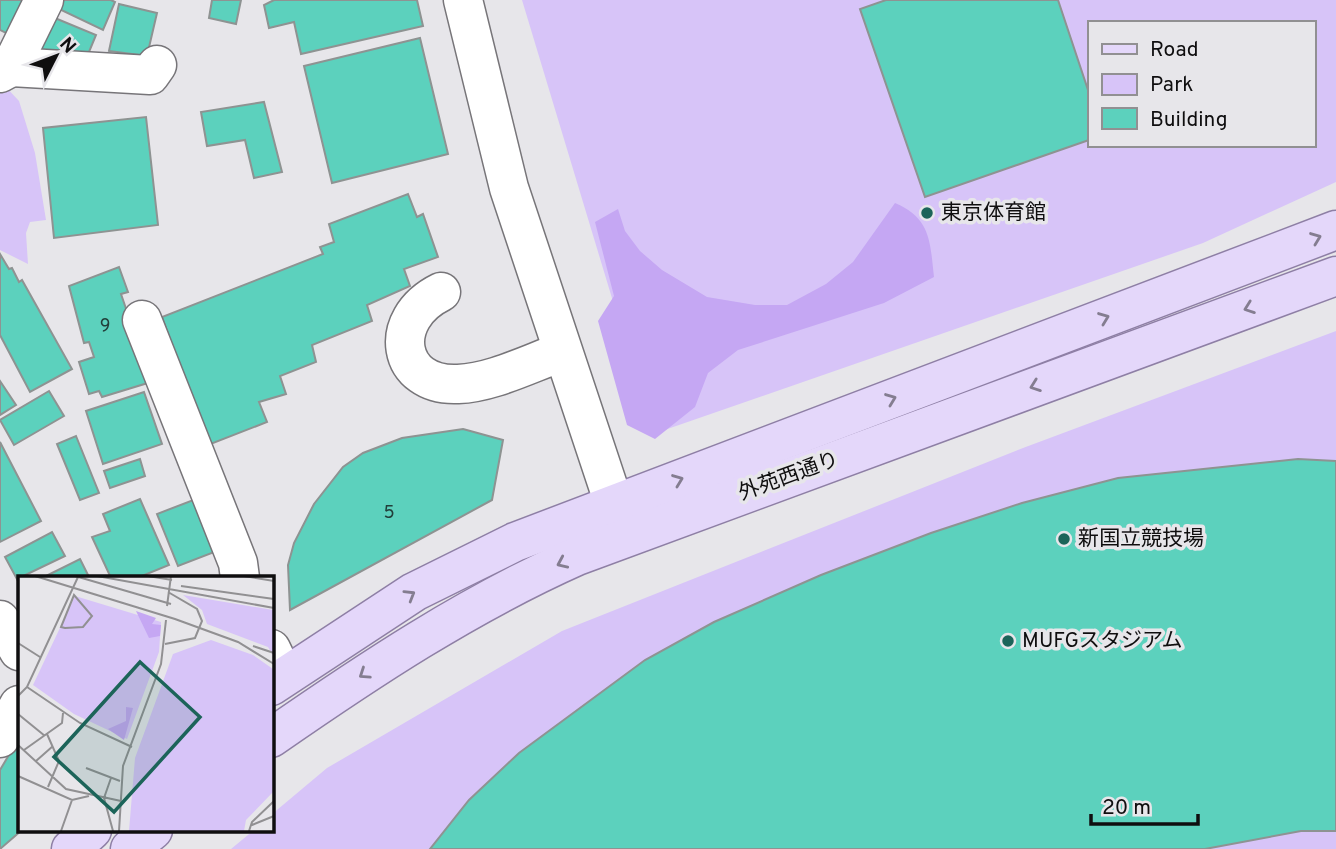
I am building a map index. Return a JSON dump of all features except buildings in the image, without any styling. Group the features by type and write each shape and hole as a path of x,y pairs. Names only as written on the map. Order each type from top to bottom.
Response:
{"main road":[{"name":"外苑西通り","path":"273,737 416,639 533,575 620,520 1336,230"},
{"name":"外苑西通り","path":"276,670 414,592 514,542 620,520 1336,276"},
{"path":"71,849 90,832"}],"street":[{"path":"44,0 5,70 150,75 157,65"},
{"path":"463,0 509,188 620,520"},
{"path":"441,292 420,304 413,312 405,336 409,360 428,379 458,384 562,352"},
{"path":"142,320 238,563 240,576"},
{"path":"0,620 18,649"},
{"path":"0,738 18,707"}],"green space":[{"name":"東京体育館","path":"522,0 1336,0 1336,182 1203,243 653,434"},
{"path":"4,85 19,101 35,153 46,220 30,222 26,233 28,264 0,250 0,87"},
{"name":"新国立競技場","path":"1336,331 1336,849 231,849 252,832 273,832 273,813 327,768 562,631 1023,448"}],"shaded area":[{"path":"895,203 916,216 922,224 929,242 934,277 884,303 738,350 708,373 695,407 655,439 627,425 598,321 614,296 595,222 618,209 625,231 640,251 662,270 707,297 755,305 787,305 826,284 853,262"}],"place":[{"name":"東京体育館","path":"927,213"},
{"name":"新国立競技場","path":"1064,539"},
{"name":"MUFGスタジアム","path":"1008,641"}]}
